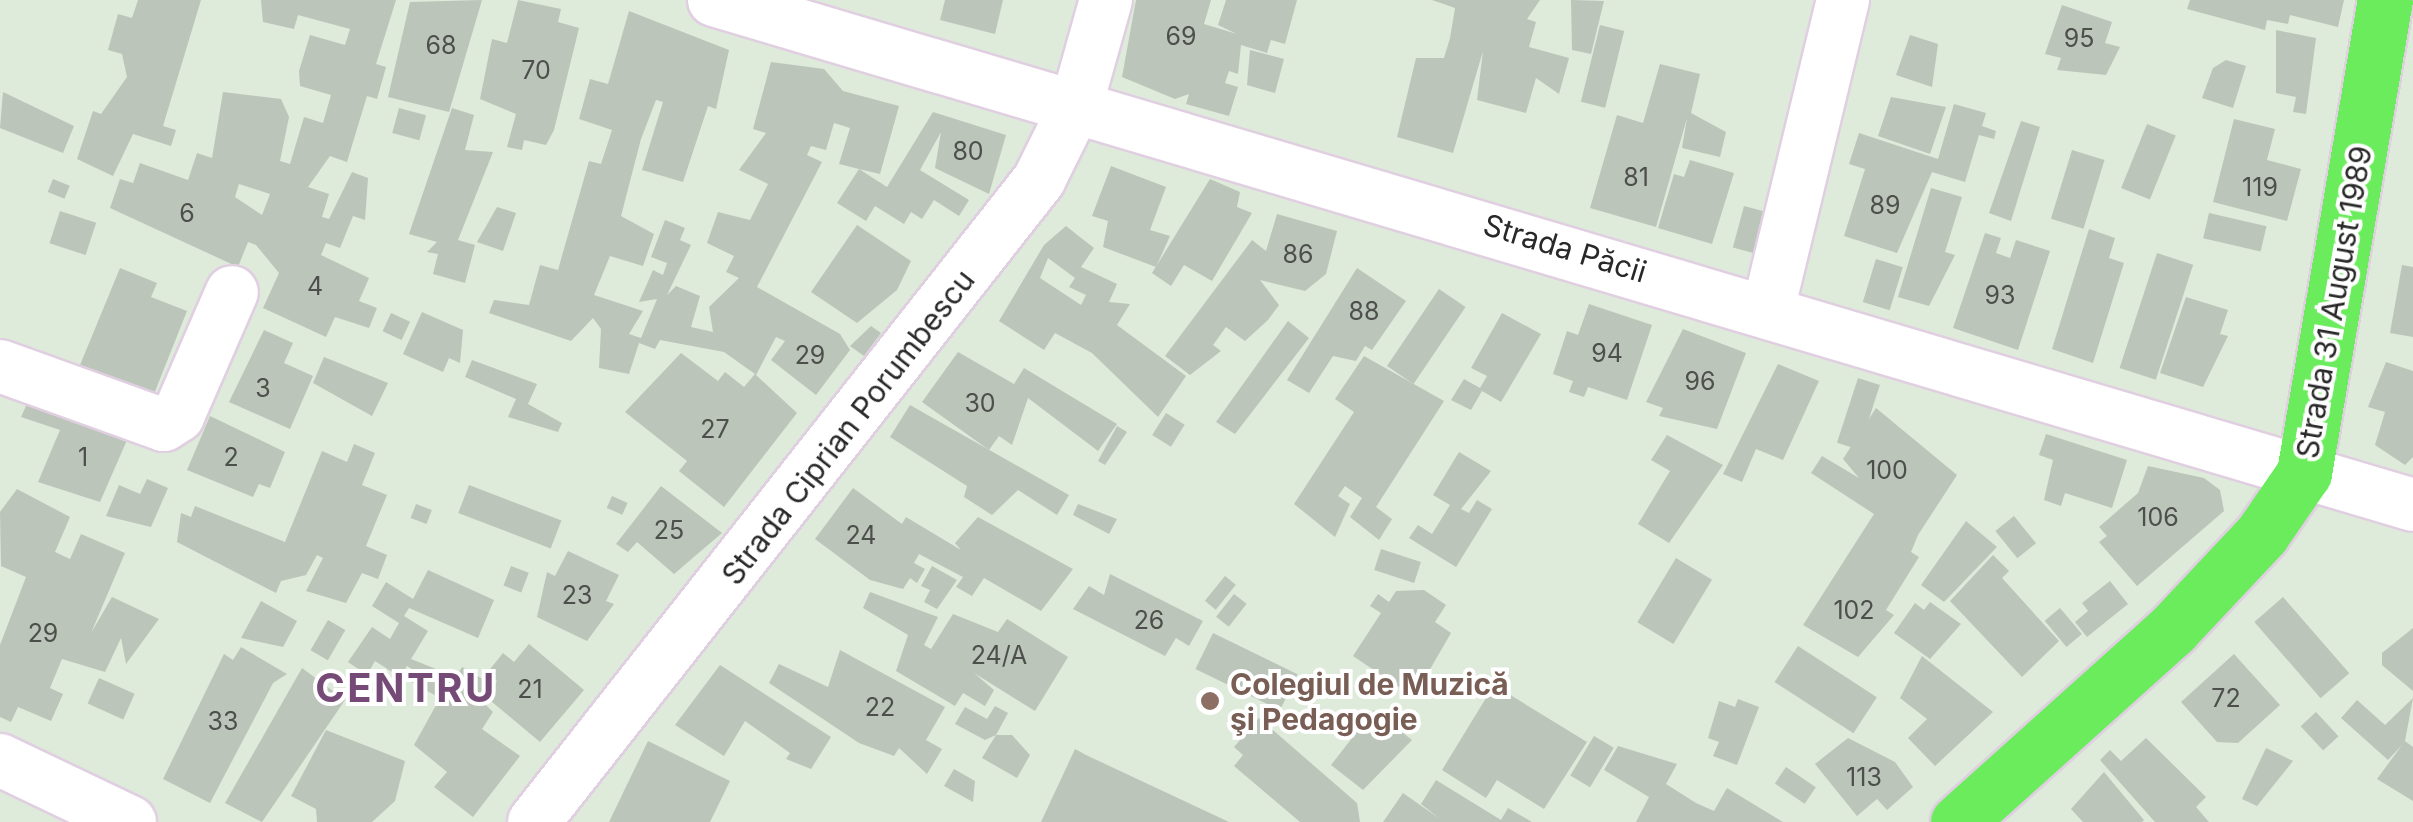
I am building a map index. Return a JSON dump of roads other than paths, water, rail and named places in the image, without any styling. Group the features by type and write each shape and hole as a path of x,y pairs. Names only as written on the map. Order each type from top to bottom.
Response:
{"main road":[{"name":"Strada 31 August 1989","path":"1958,822 2172,630 2262,534 2304,473 2385,0"}],"street":[{"name":"Strada Păcii","path":"714,0 1076,103 2413,505"},
{"name":"Strada Ciprian Porumbescu","path":"534,822 1018,208 1076,103 1106,0"},
{"path":"1768,310 1843,0"},
{"path":"0,366 164,426 189,395 232,292"},
{"path":"0,760 130,822"}],"place":[{"name":"Colegiul de Muzică şi Pedagogie","path":"1210,701"}],"district":[{"name":"CENTRU","path":"406,688"}]}
